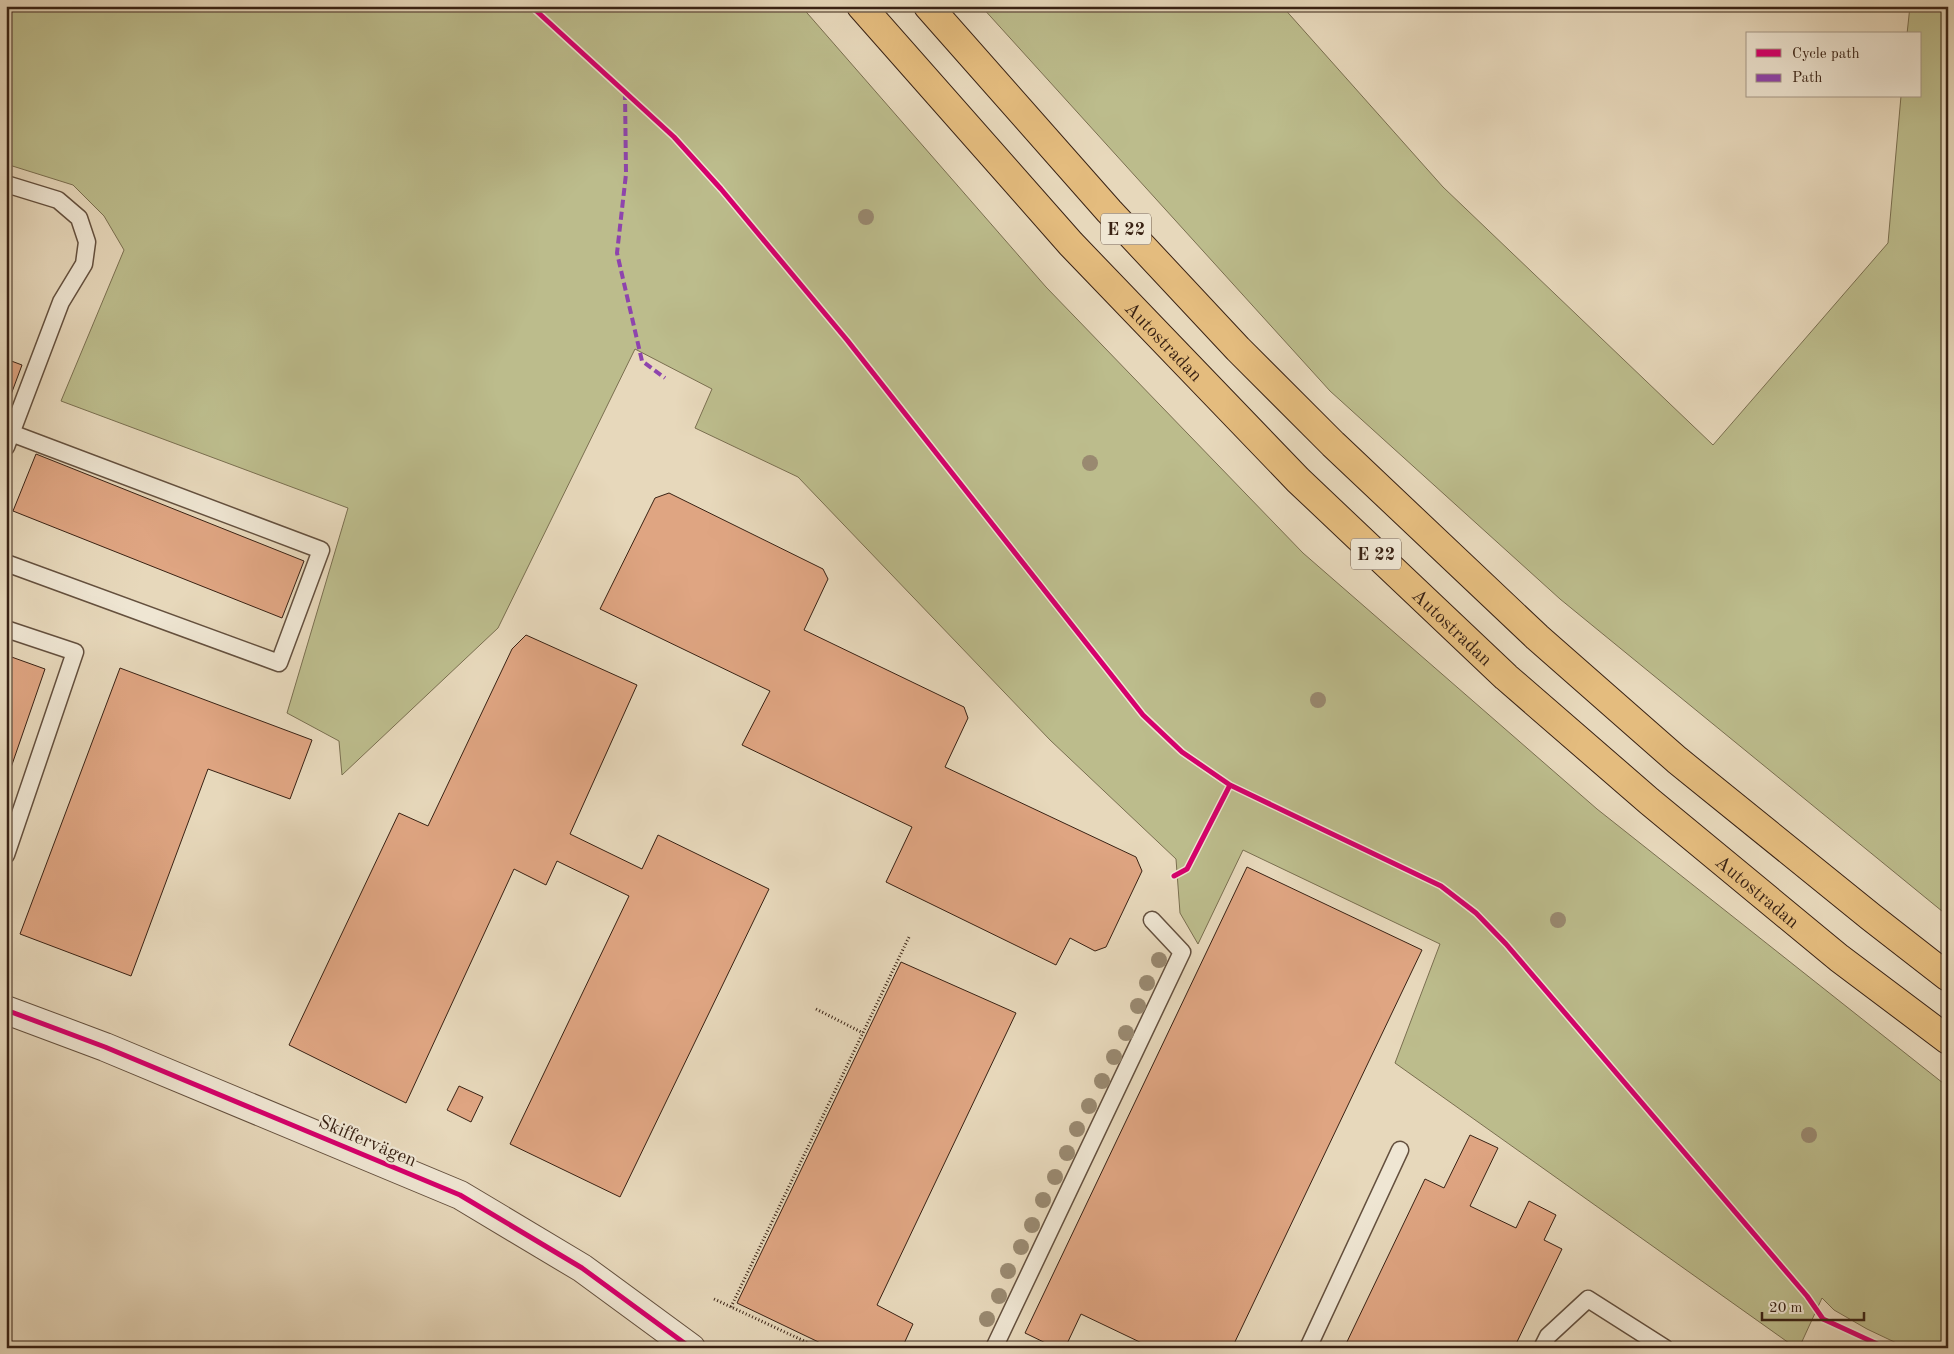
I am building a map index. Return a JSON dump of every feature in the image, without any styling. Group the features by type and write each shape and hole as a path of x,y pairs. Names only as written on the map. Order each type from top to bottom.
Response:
{"highway":[{"name":"Autostradan","path":"861,6 1071,244 1312,494 1506,677 1649,801 1839,958 1948,1040"},
{"name":"E 22","path":"928,6 1109,211 1238,349 1332,444 1537,637 1670,753 1871,917 1948,977"}],"street":[{"name":"Skiffervägen","path":"6,1010 106,1047 460,1195 582,1268 691,1348"}],"lane":[{"path":"6,184 58,200 79,218 87,242 84,264 62,302 9,440 321,550 279,663 6,563"},
{"path":"6,630 75,652 6,855"},
{"path":"994,1348 1182,952 1152,920"},
{"path":"1308,1348 1400,1150"},
{"path":"1542,1348 1548,1336 1588,1299 1664,1348"}],"path":[{"path":"731,1307 909,937"},
{"path":"816,1009 863,1033"},
{"path":"714,1299 819,1348"}],"green space":[{"path":"6,6 801,6 1046,287 1303,553 1597,809 1948,1087 1948,1348 1907,1348 1867,1329 1834,1310 1822,1298 1799,1348 1796,1348 1395,1063 1440,944 1243,850 1198,944 1180,913 1176,859 1050,740 798,477 695,428 712,389 635,349 498,628 342,775 339,741 287,713 348,508 61,401 124,250 104,216 73,185 6,164"},
{"path":"981,6 1282,6 1443,187 1713,445 1888,243 1901,98 1922,98 1922,32 1907,32 1910,6 1948,6 1948,916 1560,599 1330,391"}],"building":[{"path":"6,359 22,365 6,408"},
{"path":"36,454 304,561 282,618 13,511"},
{"path":"669,493 823,569 828,579 804,630 964,707 968,718 945,767 1136,857 1142,871 1106,947 1095,951 1070,938 1056,965 886,882 912,827 742,745 770,691 600,609 655,498"},
{"path":"526,635 637,685 570,834 642,869 658,835 769,889 620,1197 510,1144 629,896 557,861 546,885 514,869 406,1103 289,1045 399,813 428,826 512,649"},
{"path":"6,655 45,669 6,782"},
{"path":"120,668 312,740 290,799 208,769 131,976 20,934"},
{"path":"1247,867 1422,950 1232,1348 1144,1348 1146,1345 1081,1314 1065,1348 1056,1348 1025,1333"},
{"path":"901,962 1016,1013 877,1305 913,1324 902,1348 831,1348 737,1303"},
{"path":"459,1086 483,1097 471,1122 447,1110"},
{"path":"1470,1135 1498,1148 1470,1206 1516,1228 1529,1201 1556,1215 1544,1240 1562,1249 1514,1348 1344,1348 1425,1179 1444,1188"}],"marked path":[{"path":"625,92 626,174 617,253 642,361 665,378"}],"cycle path":[{"path":"531,6 674,137 721,189 847,340 1143,715 1182,752 1230,785 1441,886 1476,913 1506,944 1807,1296 1823,1319 1886,1348"},
{"path":"1174,876 1187,869 1230,785"},
{"path":"6,1010 105,1047 460,1195 582,1268 691,1348"}]}
